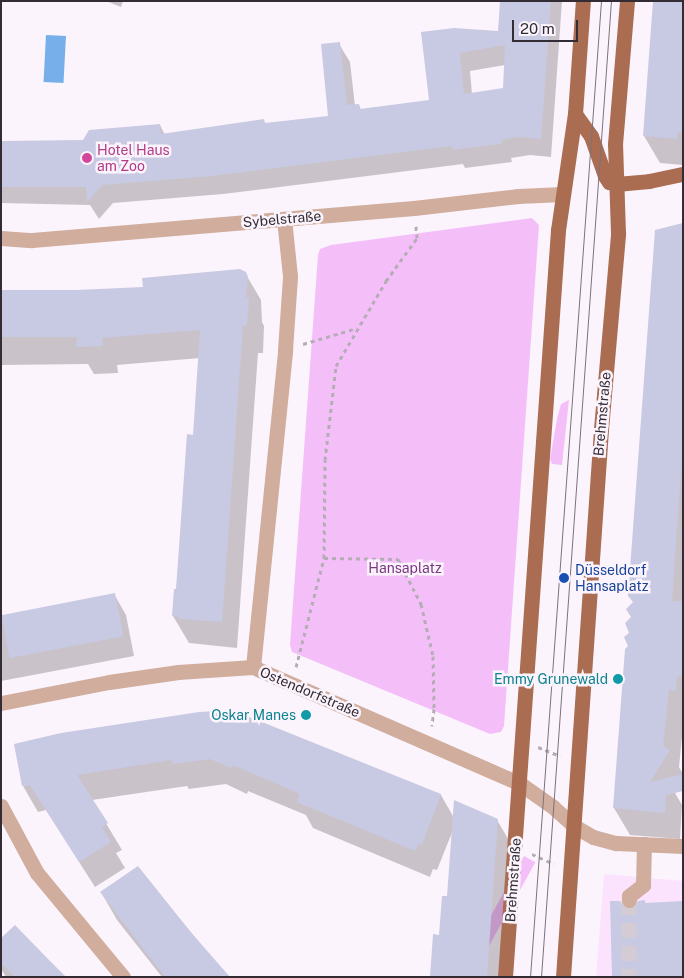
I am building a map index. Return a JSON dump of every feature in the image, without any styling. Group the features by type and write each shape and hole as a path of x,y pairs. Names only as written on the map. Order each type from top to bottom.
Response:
{"main road":[{"name":"Brehmstraße","path":"505,977 557,240 575,114 583,1"},
{"name":"Brehmstraße","path":"563,977 601,429 618,233 619,211 615,144 626,1"},
{"path":"575,114 591,136 604,176 609,182 616,184 650,181 683,174"}],"street":[{"name":"Sybelstraße","path":"1,238 32,240 414,208 513,196 563,194"},
{"path":"253,667 285,350 290,276 284,219"},
{"name":"Ostendorfstraße","path":"1,703 109,682 170,673 253,667 519,783"},
{"path":"519,783 548,803 574,826 604,841 683,846"},
{"path":"1,806 37,873 123,977"},
{"path":"629,900 629,896 643,885 644,844"}],"path":[{"path":"289,683 297,663 324,558 325,460 336,366 357,328 417,238 414,208"},
{"path":"285,350 357,328"},
{"path":"324,558 398,559 420,604 432,656 434,709 430,743"},
{"path":"542,749 561,756"},
{"path":"515,847 571,871"}],"shaded area":[{"path":"604,874 683,881 683,977 596,977"}],"green space":[{"name":"Hansaplatz","path":"532,218 539,225 504,726 501,732 490,734 292,652 290,645 318,255 320,249 331,245"},
{"path":"569,400 562,465 552,464 550,459 557,419 561,404"},
{"path":"524,856 535,862 477,968 465,962"}],"water":[{"path":"46,35 66,36 64,83 44,82"}],"building":[{"path":"500,1 551,1 541,139 519,137 501,140 502,144 453,150 452,146 212,176 102,185 87,202 86,187 1,187 1,141 83,140 89,130 160,124 161,134 264,119 265,123 328,116 321,44 340,42 347,105 359,104 360,109 429,100 421,32 454,28 498,31","holes":["505,45 503,88 464,94 460,53"]},
{"path":"653,1 683,1 683,132 677,132 677,139 643,136"},
{"path":"683,223 683,443 672,601 683,601 683,676 677,676 676,691 669,690 663,746 670,750 650,782 683,774 683,791 666,795 665,813 613,808 625,649 628,646 624,637 629,633 625,623 631,617 626,609 633,602 628,596 655,230"},
{"path":"240,269 246,272 248,277 246,297 249,298 247,326 243,326 222,622 179,619 179,617 172,616 174,589 176,589 187,434 193,435 200,330 102,338 103,346 76,347 77,337 1,337 1,290 76,290 143,287 142,278"},
{"path":"115,593 123,636 10,658 1,615"},
{"path":"232,710 441,794 422,845 418,844 415,851 297,802 300,794 233,765 232,768 210,759 173,764 172,760 77,775 108,823 102,827 111,842 79,862 30,785 22,786 14,744 61,733 199,712"},
{"path":"454,800 498,819 487,977 430,977 433,934 439,935 442,896 447,896"},
{"path":"138,866 188,929 230,977 165,977 100,892"},
{"path":"645,900 645,903 683,901 683,977 612,977 610,901 620,901 624,908 629,909 634,908 638,901"},
{"path":"15,925 66,977 15,977 1,963 1,938"}],"tunnel":[{"path":"629,900 629,977"}],"tram line":[{"path":"530,977 601,1"},
{"path":"541,977 611,1"}],"place":[{"name":"Hotel Haus am Zoo","path":"87,158"},
{"name":"Düsseldorf Hansaplatz","path":"564,578"},
{"name":"Emmy Grunewald","path":"618,679"},
{"name":"Oskar Manes","path":"306,715"}]}
